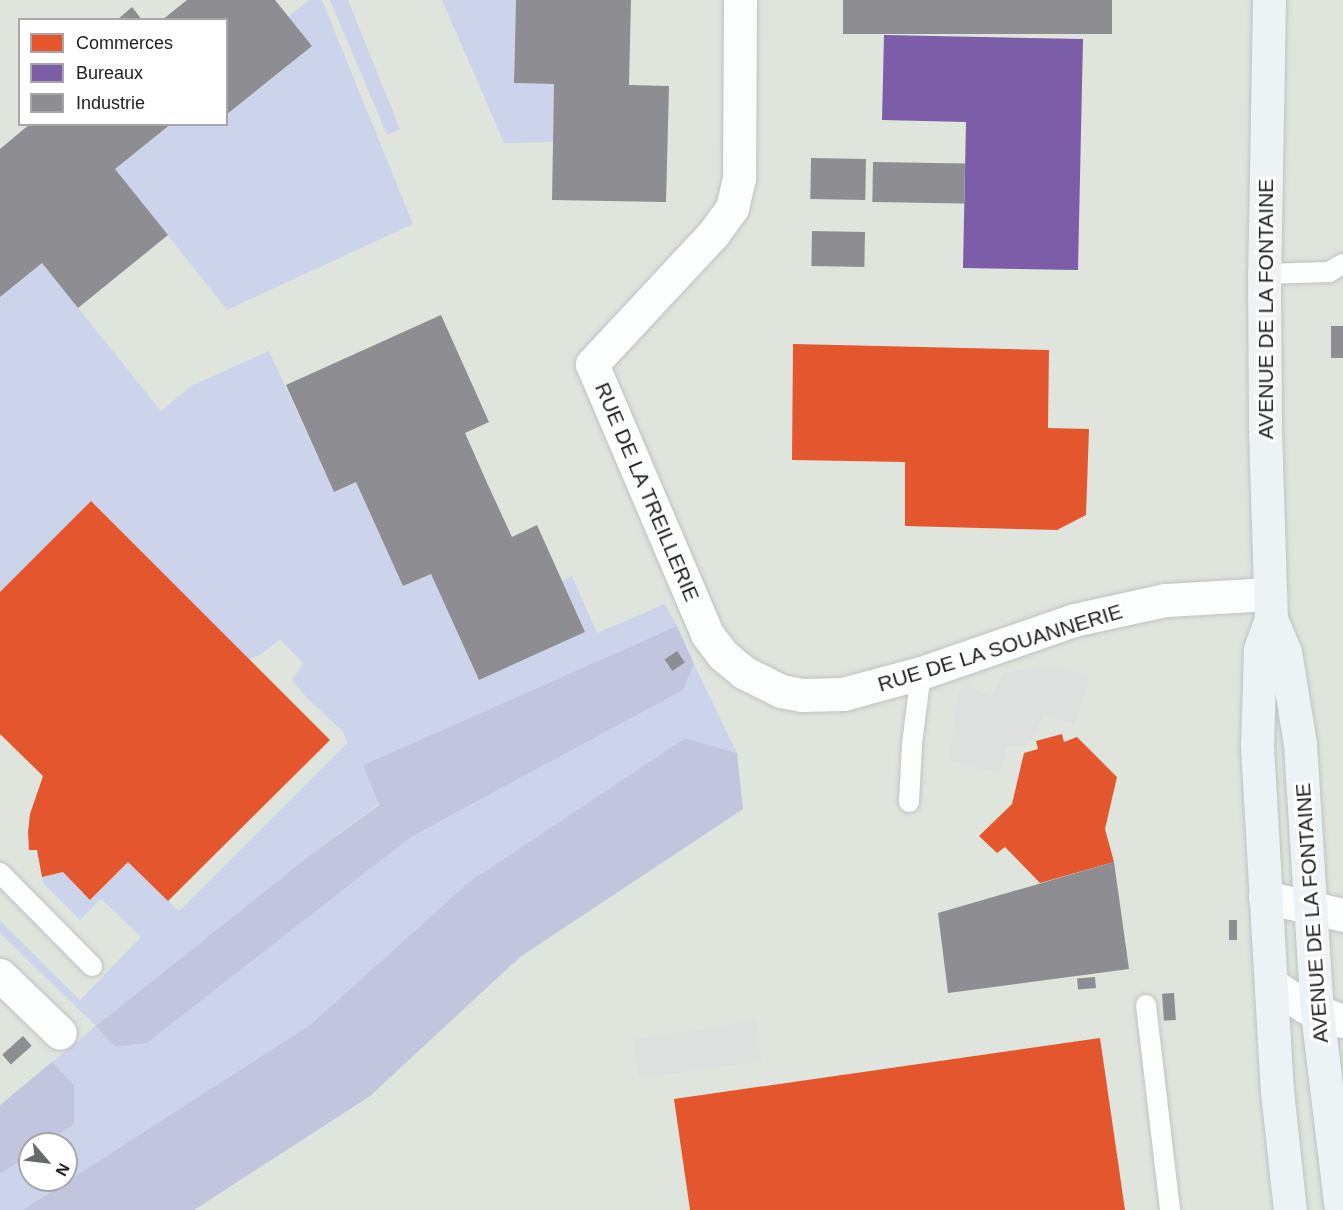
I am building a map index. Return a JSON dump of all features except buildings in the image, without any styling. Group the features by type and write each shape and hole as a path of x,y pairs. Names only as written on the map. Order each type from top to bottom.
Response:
{"street":[{"name":"RUE DE LA TREILLERIE","path":"740,0 739,178 732,208 714,233 592,364 707,634 723,655 743,672 781,690 802,695"},
{"name":"AVENUE DE LA FONTAINE","path":"1269,0 1264,274 1271,607 1260,650 1257,746 1277,1091 1290,1210"},
{"name":"RUE DE LA SOUANNERIE","path":"802,695 843,694 921,673 1074,620 1148,603 1187,598 1271,607"},
{"name":"AVENUE DE LA FONTAINE","path":"1271,607 1285,652 1300,744 1310,908 1330,1016 1341,1210"},
{"path":"1265,897 1343,915"},
{"path":"3,984 60,1033"},
{"path":"1271,984 1291,999 1330,1016"}],"lane":[{"path":"1264,274 1329,272 1343,264"},
{"path":"909,802 912,744 921,673"},
{"path":"0,873 92,966"},
{"path":"1146,1005 1170,1210"}],"shaded area":[{"path":"0,0 1343,0 1343,1210 0,1210"},
{"path":"309,0 322,0 413,224 227,310 115,169 170,126 228,126 228,114 312,46 288,17"},
{"path":"330,0 348,0 400,129 387,135"},
{"path":"442,0 516,0 514,83 554,84 553,142 504,143"},
{"path":"42,263 161,411 191,386 269,351 334,492 356,482 403,586 431,574 479,680 585,632 562,581 572,576 597,633 665,604 677,626 363,765 379,804 308,857 97,1026 115,1047 147,1043 411,837 683,690 694,664 737,753 685,738 469,882 310,1025 78,1176 78,1132 63,1132 74,1124 74,1085 52,1062 96,1026 0,933 0,921 80,1000 141,937 101,899 80,920 43,883 42,877 63,872 91,900 128,862 179,911 347,743 343,732 308,699 292,680 303,663 280,639 260,655 247,659 91,501 0,592 0,297"},
{"path":"677,626 694,664 683,690 411,837 147,1043 115,1047 96,1026 308,857 379,805 363,765"},
{"path":"1056,665 1090,677 1074,725 1044,715 1032,741 1022,746 1007,747 1000,774 949,761 958,695 964,684 992,696 1003,672"},
{"path":"685,738 737,753 743,809 520,957 370,1096 194,1210 23,1210 51,1192 78,1192 78,1175 310,1025 469,882"},
{"path":"756,1021 762,1062 639,1079 633,1038"},
{"path":"52,1062 74,1085 74,1124 63,1132 18,1132 18,1163 0,1174 0,1105"},
{"path":"18,1163 18,1192 53,1192 23,1210 0,1210 0,1174"}]}
